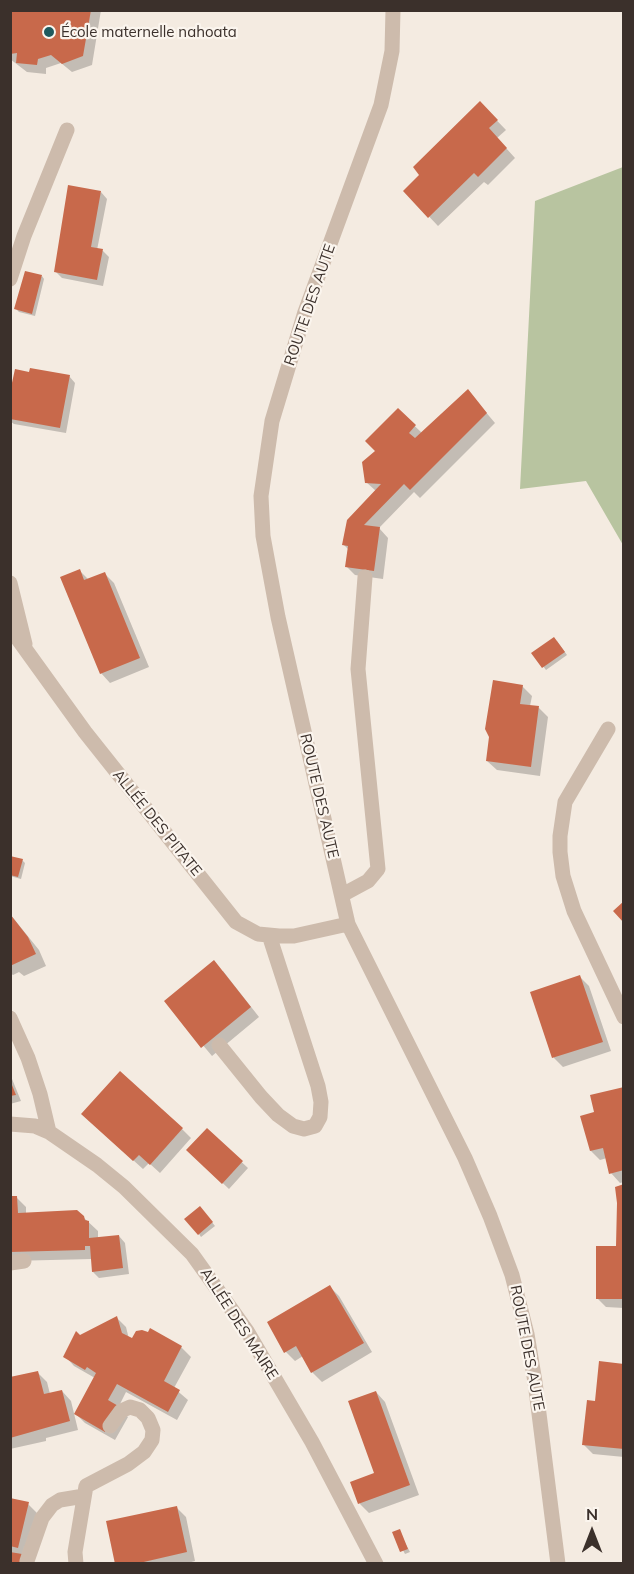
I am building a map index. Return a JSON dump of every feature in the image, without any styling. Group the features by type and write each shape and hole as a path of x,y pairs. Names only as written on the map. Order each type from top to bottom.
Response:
{"street":[{"name":"ROUTE DES AUTE","path":"393,10 392,51 381,105 305,312 272,421 261,496 263,536 270,577 348,924 465,1158 512,1275 527,1334 535,1382 558,1563"},
{"path":"10,279 24,236 67,130"},
{"path":"342,895 368,881 378,869 358,669 365,578"},
{"path":"10,583 28,653"},
{"name":"ALLÉE DES PITATE","path":"10,628 98,749 236,922 258,934 294,936 348,924"},
{"path":"608,729 566,801 561,836 563,876 574,912 624,1017"},
{"path":"219,1045 278,1115 292,1126 304,1129 315,1126 320,1117 321,1102 318,1086 269,935"},
{"path":"10,1018 37,1085 49,1132"},
{"name":"ALLÉE DES MAIRE","path":"10,1124 34,1126 49,1132 97,1165 124,1187 192,1254 247,1331 312,1442 376,1563"},
{"path":"27,1562 42,1518 52,1505 85,1491 128,1464 144,1452 152,1440 153,1430 148,1418 140,1410 130,1407 121,1411 110,1426"},
{"path":"76,1563 75,1552 85,1491"}],"green space":[{"path":"623,167 623,545 586,481 520,489 535,201"}],"building":[{"name":"École maternelle nahoata","path":"10,10 91,10 83,56 62,64 51,55 38,59 37,65 16,63 17,53 10,54"},
{"path":"480,101 498,120 489,128 507,148 478,177 474,173 428,218 403,191 419,175 413,167"},
{"path":"68,185 101,191 91,247 103,249 97,280 54,272"},
{"path":"25,271 42,275 32,314 14,309"},
{"path":"30,368 70,375 60,428 10,419 10,392 15,369 29,372"},
{"path":"468,389 487,413 410,490 404,484 364,525 380,527 374,571 345,567 348,546 342,545 347,520 381,484 365,483 362,462 375,451 365,441 398,408 416,425 409,433 415,438"},
{"path":"80,569 84,580 105,572 140,658 100,674 60,577"},
{"path":"554,637 565,652 542,668 531,653"},
{"path":"493,680 523,685 520,704 539,706 531,767 486,761 489,737 485,729"},
{"path":"10,856 23,859 18,877 10,875"},
{"path":"624,901 624,923 613,911"},
{"path":"10,914 28,937 36,954 10,966"},
{"path":"214,960 251,1007 201,1048 164,1001"},
{"path":"580,975 603,1042 552,1058 530,992"},
{"path":"120,1071 183,1128 150,1165 139,1155 133,1161 81,1114"},
{"path":"10,1080 16,1095 10,1096"},
{"path":"624,1087 624,1170 609,1174 603,1148 590,1151 580,1116 594,1112 590,1095"},
{"path":"207,1128 243,1161 222,1184 186,1150"},
{"path":"624,1184 624,1299 596,1299 596,1246 616,1246 615,1187"},
{"path":"10,1196 17,1196 18,1213 77,1210 85,1220 89,1221 89,1238 119,1235 123,1268 92,1272 90,1246 85,1246 85,1250 10,1252"},
{"path":"200,1206 213,1222 198,1235 184,1219"},
{"path":"330,1285 364,1343 311,1373 296,1346 284,1353 267,1322"},
{"path":"117,1316 122,1333 132,1338 136,1331 148,1332 150,1328 182,1346 164,1381 180,1390 168,1412 117,1384 108,1400 120,1407 105,1432 74,1414 96,1373 87,1367 85,1370 63,1357 76,1331 80,1335"},
{"path":"599,1361 624,1364 624,1449 582,1445 587,1400 595,1401"},
{"path":"38,1371 44,1394 62,1390 70,1421 10,1438 10,1377"},
{"path":"376,1391 410,1485 358,1504 350,1482 374,1473 348,1401"},
{"path":"10,1498 29,1502 18,1548 10,1546"},
{"path":"177,1506 187,1552 135,1564 115,1564 106,1521"},
{"path":"400,1529 408,1549 400,1552 392,1532"},
{"path":"10,1552 22,1554 19,1564 10,1564"}],"place":[{"name":"École maternelle nahoata","path":"49,32"}]}
